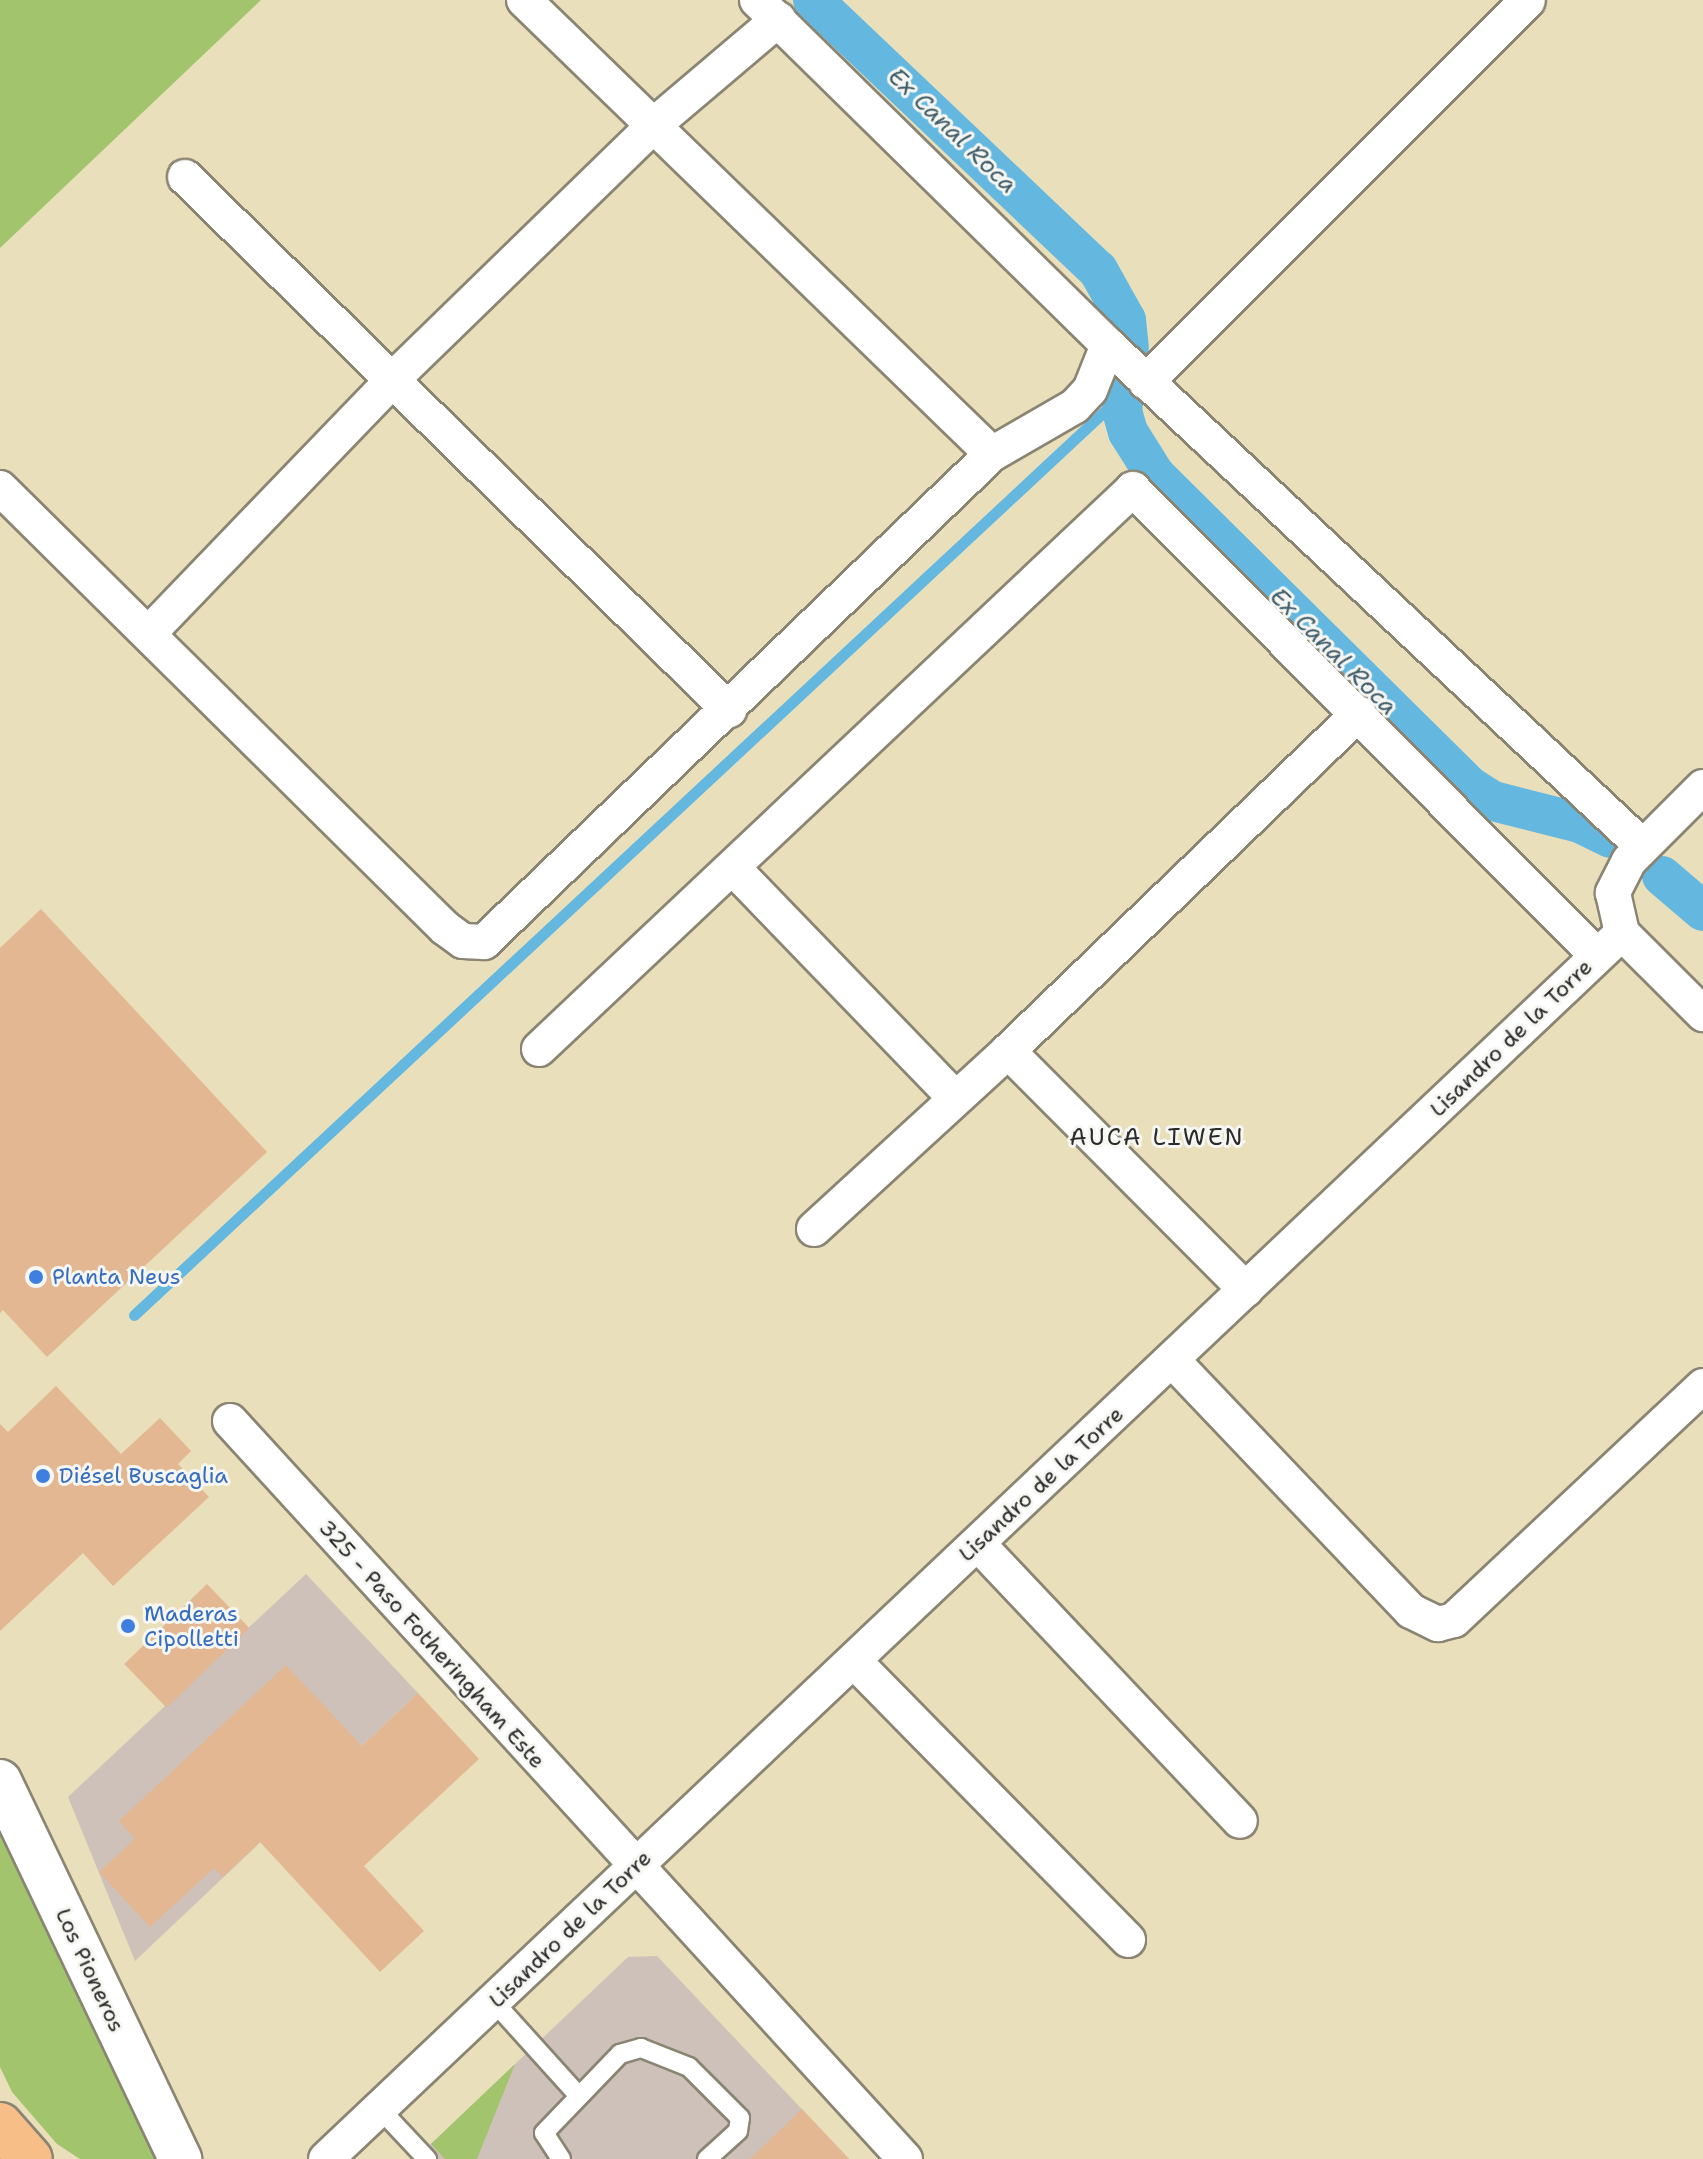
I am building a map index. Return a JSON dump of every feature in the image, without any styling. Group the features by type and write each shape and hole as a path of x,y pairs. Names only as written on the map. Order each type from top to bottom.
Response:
{"highway":[{"path":"0,2125 30,2159"},
{"path":"0,2142 8,2159"}],"street":[{"path":"524,0 992,454"},
{"path":"1146,382 1528,0"},
{"path":"149,633 394,378 655,124 768,9 1146,382 1642,846"},
{"path":"185,177 394,378 729,710"},
{"path":"0,488 463,941 484,942 729,710 992,454 1075,406 1090,390 1108,345"},
{"path":"539,1049 1133,489 1359,713 1610,945 1703,1014"},
{"path":"814,1229 954,1097 1008,1051 1359,713"},
{"path":"1610,945 1613,893 1619,876 1642,846 1703,787"},
{"path":"733,868 954,1097"},
{"name":"Lisandro de la Torre","path":"326,2159 1610,945"},
{"path":"1008,1051 1246,1290"},
{"path":"1172,1360 1411,1611 1438,1624 1454,1620 1703,1386"},
{"name":"325 - Paso Fotheringham Este","path":"230,1421 905,2159"},
{"path":"978,1544 1240,1821"},
{"path":"854,1661 1128,1940"},
{"name":"Los Pioneros","path":"0,1781 180,2159"}],"lane":[{"path":"494,2002 578,2095"},
{"path":"561,2159 544,2133 578,2095 630,2050 673,2057 703,2079 740,2118 738,2131 707,2159"},
{"path":"380,2109 427,2159"}],"shaded area":[{"path":"306,1574 418,1693 135,1961 68,1797"},
{"path":"657,1956 849,2159 415,2159 628,1957"}],"green space":[{"path":"0,0 261,0 0,248"},
{"path":"0,1818 160,2159 80,2159 57,2144 12,2092 0,2067"},
{"path":"515,2064 477,2159 445,2159 431,2144"}],"building":[{"path":"41,909 267,1152 47,1357 3,1310 0,1313 0,948"},
{"path":"56,1386 121,1454 160,1418 191,1451 178,1464 209,1497 113,1586 83,1553 0,1631 0,1424 8,1432"},
{"path":"207,1584 249,1628 167,1708 124,1664"},
{"path":"286,1665 362,1746 418,1693 479,1759 364,1866 424,1931 380,1972 260,1842 223,1877 214,1868 150,1927 99,1872 135,1839 119,1821"},
{"path":"802,2109 849,2159 750,2159"}],"waterway":[{"name":"Ex Canal Roca","path":"813,0 1098,270 1126,320 1129,347"},
{"name":"Ex Canal Roca","path":"1124,392 1122,411 1128,432 1155,475 1469,786 1493,801 1580,823 1611,838"},
{"path":"134,1315 1123,394"},
{"name":"Ex Canal Roca","path":"1662,876 1703,911"}],"place":[{"name":"Planta Neus","path":"36,1277"},
{"name":"Diésel Buscaglia","path":"43,1476"},
{"name":"Maderas Cipolletti","path":"128,1626"}],"district":[{"name":"AUCA LIWEN","path":"1157,1138"}]}
